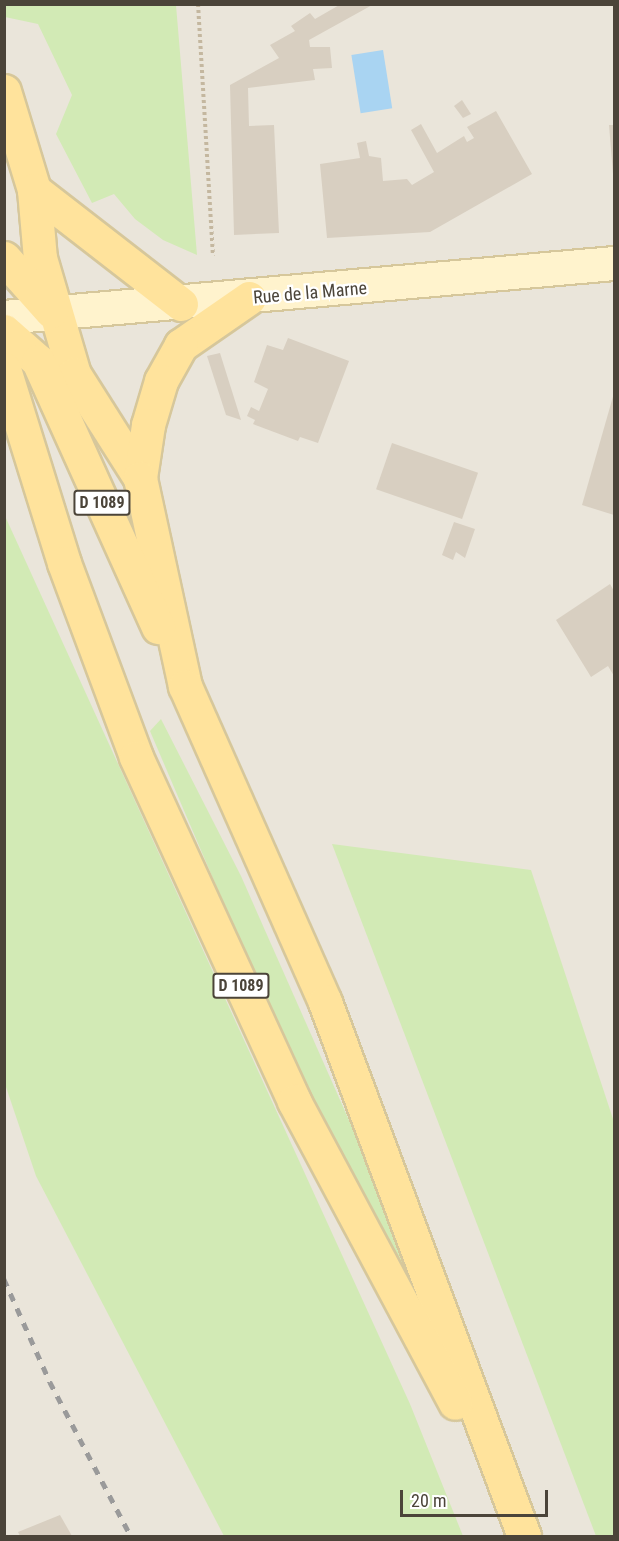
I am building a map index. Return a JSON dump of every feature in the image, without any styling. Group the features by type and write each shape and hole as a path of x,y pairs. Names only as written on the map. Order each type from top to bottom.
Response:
{"main road":[{"name":"D 1089","path":"4,91 34,190 40,258 74,374 140,478 185,686"},
{"path":"34,190 196,303"},
{"name":"D 1089","path":"4,258 55,315"},
{"name":"Rue de la Marne","path":"4,317 196,303 615,263"},
{"path":"140,478 148,425 160,381 181,345 249,298"},
{"name":"D 1089","path":"4,331 38,361 325,1002 519,1525"},
{"name":"D 1089","path":"4,369 14,430 136,757 294,1101 519,1525"}],"path":[{"path":"196,303 198,4"}],"shaded area":[{"path":"5,5 614,5 614,1536 5,1536"}],"green space":[{"path":"5,4 176,5 197,255 163,240 135,219 114,194 92,203 56,134 72,95 38,24 5,17"},
{"path":"5,516 410,1404 463,1536 224,1536 36,1176 4,1081"},
{"path":"161,719 241,876 405,1247 408,1283 312,1110 150,731"},
{"path":"332,844 531,870 614,1122 614,1536 596,1536"}],"water":[{"path":"383,50 392,108 361,113 351,55"}],"building":[{"path":"341,4 374,4 309,40 310,47 330,47 332,68 313,69 315,80 248,88 249,126 274,125 279,233 234,235 230,85 279,58 270,45 295,31 291,26 310,13 315,19"},
{"path":"462,100 471,114 463,118 454,106"},
{"path":"496,111 532,174 430,232 327,238 320,164 360,158 357,143 366,141 369,156 381,158 383,181 407,179 412,185 434,172 411,130 421,124 437,153 464,136 467,142 474,138 467,127"},
{"path":"609,125 614,125 614,174 613,174"},
{"path":"288,338 349,361 318,443 300,437 298,441 253,424 255,420 247,416 251,407 259,411 268,389 254,382 267,345 283,350"},
{"path":"220,353 241,420 226,415 207,356"},
{"path":"614,393 614,515 582,505"},
{"path":"392,443 478,473 462,519 376,489"},
{"path":"454,522 475,529 465,558 456,552 453,560 442,555"},
{"path":"610,584 614,591 614,676 608,666 591,677 556,620"},
{"path":"60,1515 72,1536 20,1536 18,1532"}],"railway":[{"path":"4,1279 50,1382 131,1536"}]}
